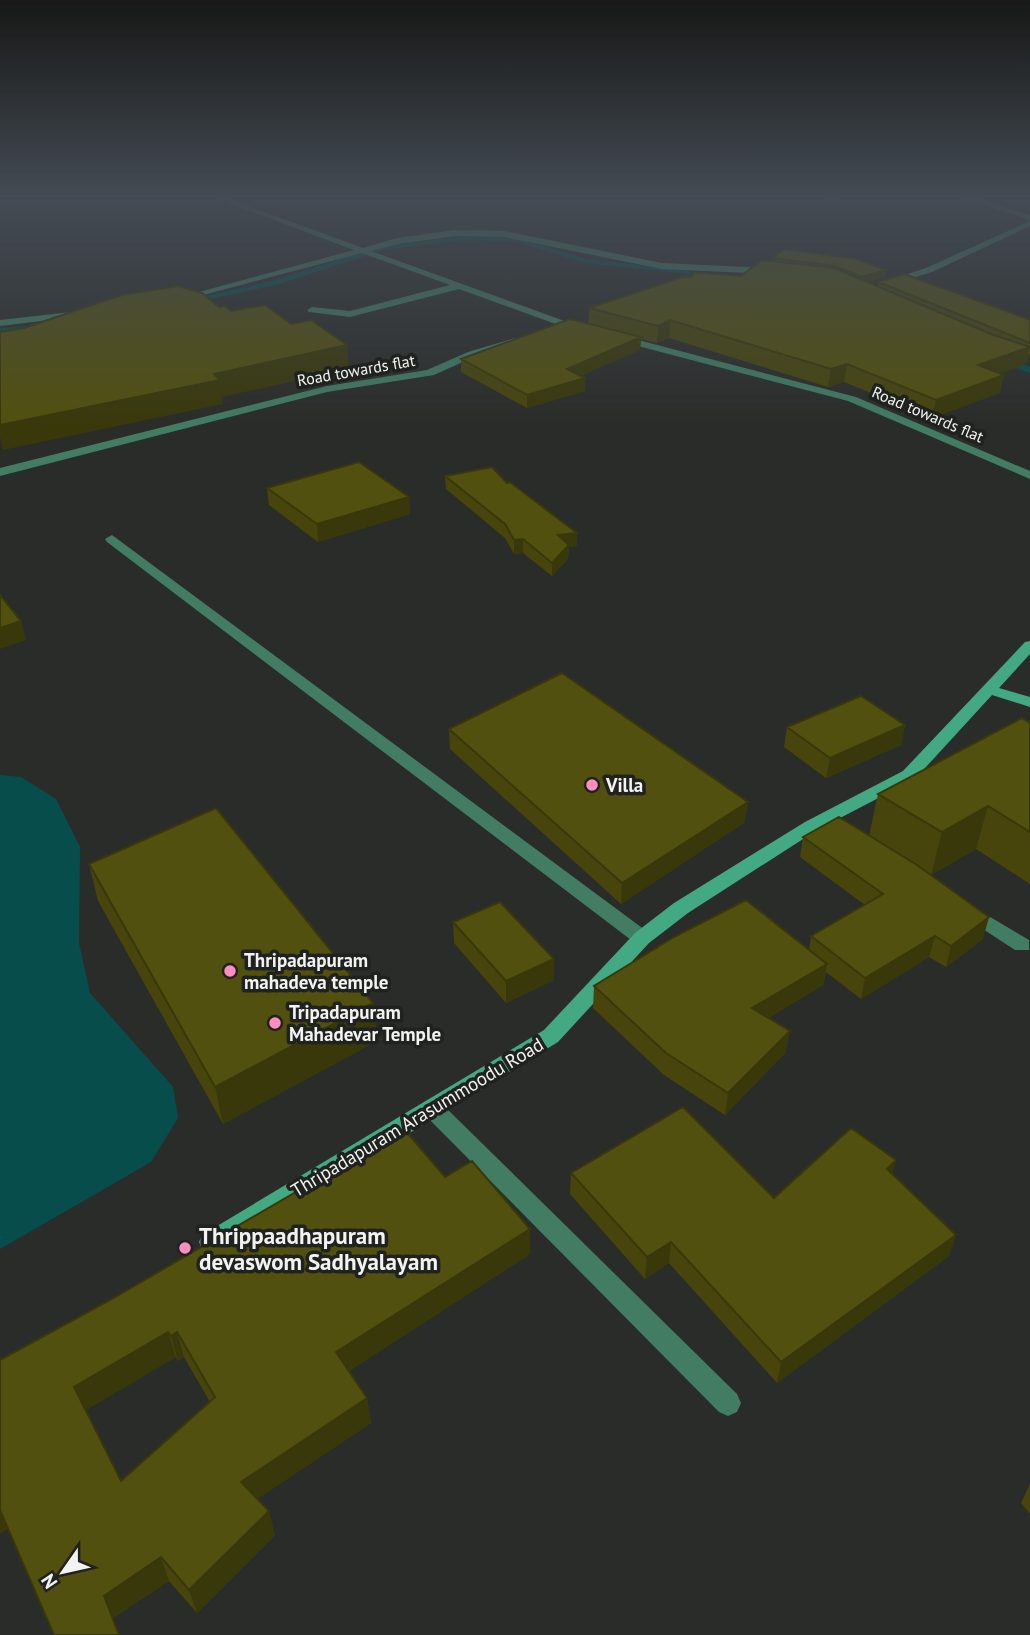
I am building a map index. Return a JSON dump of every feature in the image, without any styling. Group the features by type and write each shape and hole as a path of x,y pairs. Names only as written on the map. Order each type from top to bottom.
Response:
{"main road":[{"name":"Thripadapuram Arasummoodu Road","path":"195,1252 551,1036 642,938 681,908 825,818 909,775 1030,645"},
{"path":"987,690 1030,702"}],"street":[{"path":"165,303 278,274"},
{"path":"434,274 567,325"},
{"path":"873,287 915,274"},
{"path":"312,310 349,314 462,285"},
{"path":"0,323 88,313"},
{"name":"Road towards flat","path":"0,472 327,389 430,373 472,354 567,325 580,328"},
{"name":"Road towards flat","path":"606,335 852,399 1030,475"},
{"path":"112,538 642,938"},
{"path":"825,818 848,833"},
{"path":"952,900 1022,945"},
{"path":"432,1108 727,1403"}],"water":[{"path":"0,775 21,777 56,799 80,847 79,943 90,993 173,1087 178,1118 151,1162 0,1249"}],"building":[{"path":"693,274 849,274 991,334 1030,347 978,365 1004,375 936,400 847,364 831,369 670,320 658,326 589,308"},
{"path":"905,274 1028,319 1030,317 1030,343 878,282"},
{"path":"178,286 202,293 219,307 225,306 231,311 265,305 291,324 311,320 347,345 214,374 220,380 0,425 0,332 24,328 122,295"},
{"path":"570,319 641,337 567,369 585,378 527,395 461,359"},
{"path":"359,462 409,497 317,524 267,488"},
{"path":"492,467 507,483 510,482 577,533 558,535 569,545 552,563 523,539 514,540 505,524 445,476"},
{"path":"0,595 21,621 0,628"},
{"name":"Villa","path":"562,673 748,802 622,883 449,729"},
{"path":"861,696 905,725 830,758 787,727"},
{"path":"1022,718 1030,723 1030,832 988,806 942,832 878,794"},
{"name":"Thripadapuram mahadeva temple","path":"216,808 373,1003 215,1087 89,864"},
{"path":"839,817 917,865 989,917 951,946 935,936 865,978 811,936 883,894 803,837"},
{"path":"746,900 827,964 752,1008 790,1031 728,1093 666,1053 594,986 674,937"},
{"path":"500,902 554,959 506,981 453,922"},
{"path":"683,1107 774,1198 851,1128 896,1160 887,1169 956,1235 781,1362 671,1242 647,1257 571,1173"},
{"path":"404,1129 445,1177 472,1161 530,1229 336,1352 367,1398 241,1482 269,1511 189,1590 161,1557 104,1596 119,1635 54,1635 0,1510 0,1360 112,1299","holes":["168,1332 171,1336 177,1332 215,1397 121,1481 74,1387"]}],"waterway":[{"path":"190,301 300,274"},
{"path":"0,330 36,327"},
{"path":"1005,360 1030,370"}],"place":[{"name":"Villa","path":"592,785"},
{"name":"Thripadapuram mahadeva temple","path":"230,971"},
{"name":"Tripadapuram Mahadevar Temple","path":"275,1023"},
{"name":"Thrippaadhapuram devaswom Sadhyalayam","path":"185,1248"}]}
